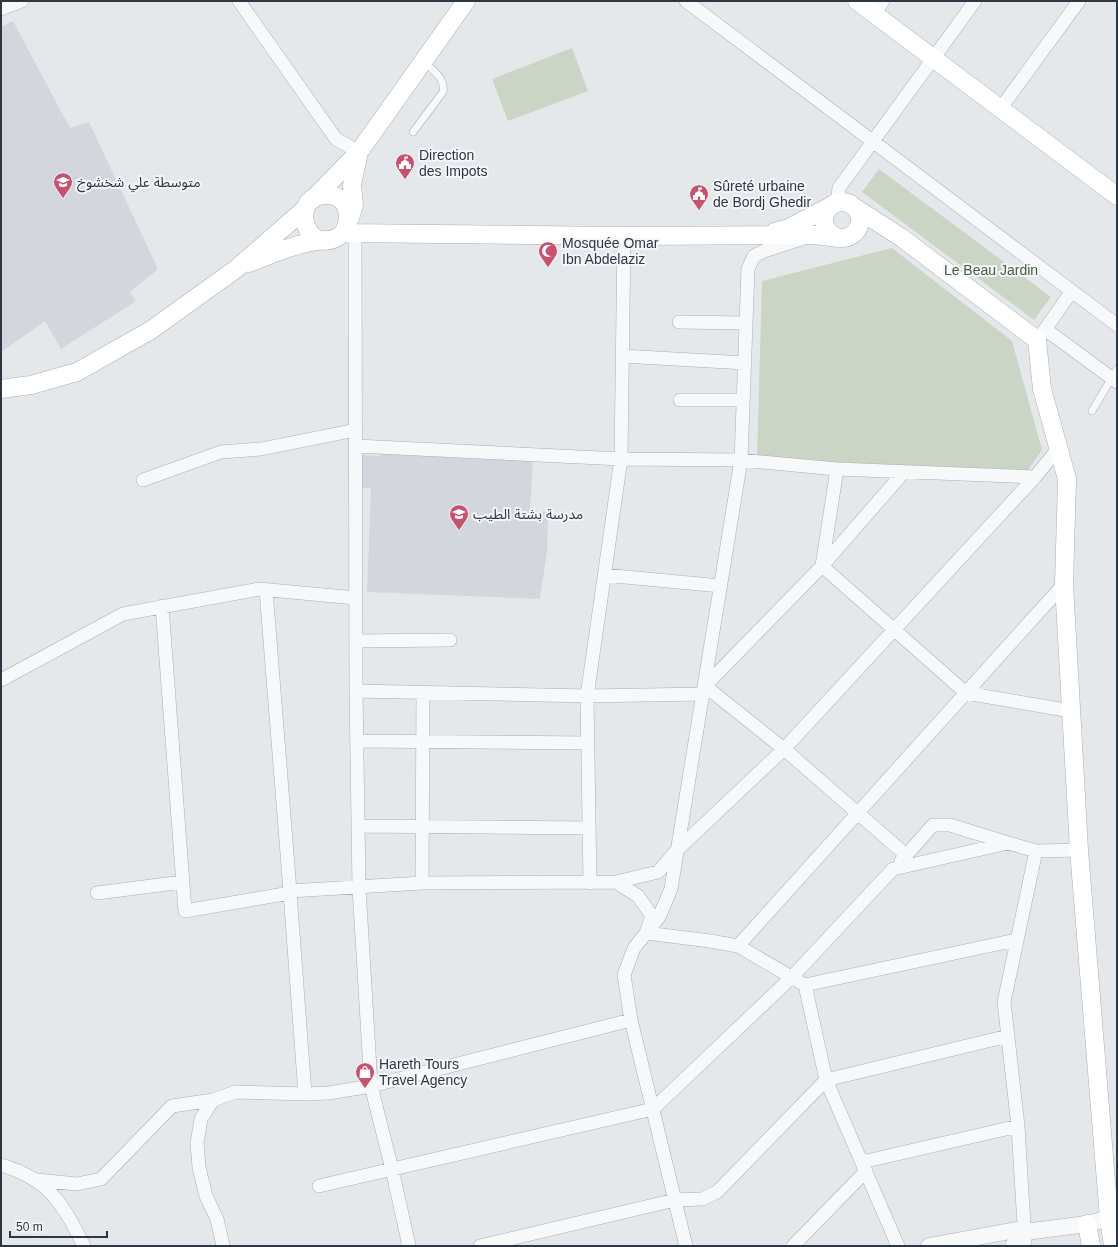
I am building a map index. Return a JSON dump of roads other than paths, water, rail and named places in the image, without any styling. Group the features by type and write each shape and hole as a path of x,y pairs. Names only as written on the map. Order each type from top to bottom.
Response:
{"main road":[{"path":"1,389 31,385 77,372 151,330 236,269 308,205 359,152 466,1"},
{"path":"857,1 879,7 933,59 1117,196"},
{"path":"343,232 354,205 352,185 359,152"},
{"path":"343,232 346,206 336,197 322,195 308,205 304,214 306,227 314,237 343,232 624,236 814,235 846,237 883,235 902,238"},
{"path":"763,236 789,228 841,206"},
{"path":"841,206 859,216 860,222 856,232 846,237 829,233 826,228 825,216 841,206"},
{"path":"841,206 902,238 1041,335 1042,389 1067,479 1064,584 1079,850 1113,1217 1113,1246"},
{"path":"236,269 284,250 343,232"},
{"path":"1088,1224 1091,1246"}],"street":[{"path":"1,9 22,1"},
{"path":"239,1 336,139 359,152"},
{"path":"686,1 1117,325"},
{"path":"841,206 839,188 975,1"},
{"path":"1000,109 1079,1"},
{"path":"343,232 356,430 356,691 359,888 371,1086 392,1169 409,1246"},
{"path":"686,1246 631,1020 624,976 634,948 659,917 670,889 677,850 741,460 748,269 754,256 764,251 814,235"},
{"path":"590,883 587,696 621,459 624,236"},
{"path":"1072,291 1041,335 1115,376"},
{"path":"679,322 746,323"},
{"path":"622,356 745,363"},
{"path":"680,400 743,400"},
{"path":"143,480 221,452 261,449 356,430"},
{"path":"356,446 621,459 741,460 837,469 903,473 1035,477"},
{"path":"162,606 185,910 290,892 422,883 616,882 658,872 677,850 784,749 1035,477 1058,450"},
{"path":"822,566 837,469"},
{"path":"704,690 822,566 903,473"},
{"path":"822,566 966,694 1071,711"},
{"path":"604,575 721,586"},
{"path":"738,946 1064,584"},
{"path":"1,680 123,614 259,589 356,598"},
{"path":"266,590 290,892 304,1094"},
{"path":"356,642 450,640"},
{"path":"356,691 587,696 704,690 784,749 906,856"},
{"path":"422,883 423,692"},
{"path":"357,741 423,740 588,743"},
{"path":"319,1186 653,1109 792,977 894,869 933,825 950,825 1036,851 1079,850"},
{"path":"358,826 589,828"},
{"path":"894,869 1008,843"},
{"path":"1025,1239 1018,1126 1004,1002 1036,851"},
{"path":"97,893 183,882"},
{"path":"616,882 638,896 652,916 646,933"},
{"path":"646,933 738,946 805,985 1016,940"},
{"path":"805,985 826,1080 898,1246"},
{"path":"37,1180 77,1184 101,1179 172,1106 213,1100 236,1092 304,1094 329,1093 371,1086 631,1020"},
{"path":"480,1246 675,1200 702,1199 717,1192 826,1080 1008,1036"},
{"path":"213,1100 201,1119 197,1149 199,1167 206,1196 217,1219 223,1246"},
{"path":"794,1246 864,1167 1018,1126"},
{"path":"1,1165 17,1170 37,1180 52,1193 71,1220 84,1246"},
{"path":"1013,1246 1019,1245 1025,1239 1113,1217"},
{"path":"929,1246 1016,1230 1025,1239"}],"lane":[{"path":"413,132 443,92 444,86 442,80 423,61"},
{"path":"1092,411 1115,376"}],"place":[{"name":"Direction des Impots","path":"405,180"},
{"name":"متوسطة علي شخشوخ","path":"63,199"},
{"name":"Sûreté urbaine de Bordj Ghedir","path":"699,211"},
{"name":"Mosquée Omar Ibn Abdelaziz","path":"548,268"},
{"name":"مدرسة بشتة الطيب","path":"459,531"},
{"name":"Hareth Tours Travel Agency","path":"365,1089"}],"park label":[{"name":"Le Beau Jardin","path":"991,270"}]}
